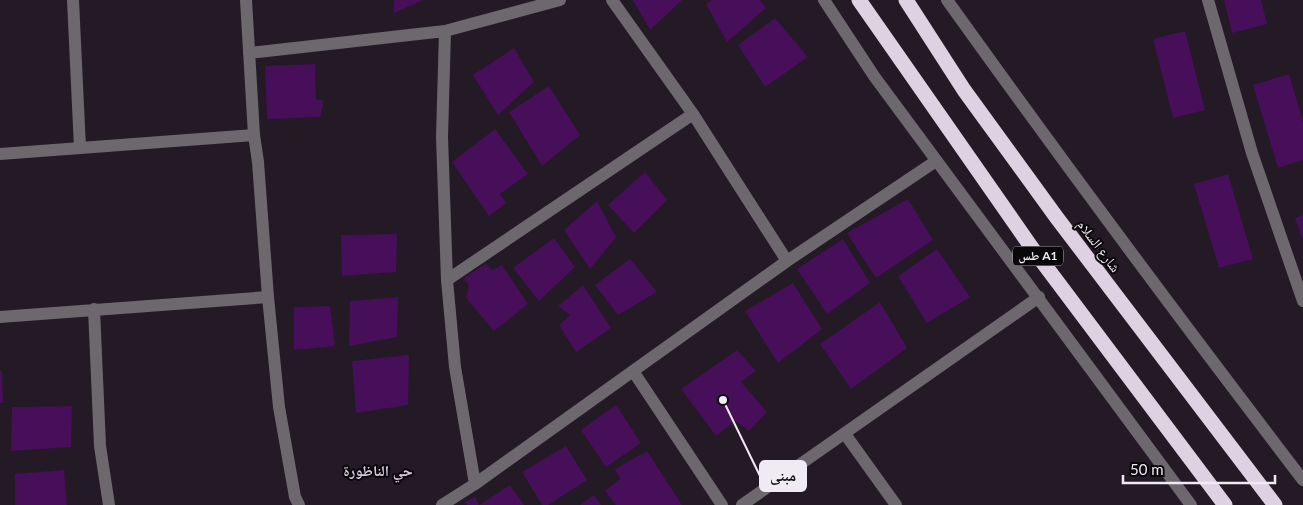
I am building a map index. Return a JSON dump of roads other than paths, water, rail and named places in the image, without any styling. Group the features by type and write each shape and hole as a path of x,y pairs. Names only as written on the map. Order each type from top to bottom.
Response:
{"highway":[{"name":"طس A1","path":"860,0 1032,248 1225,505"},
{"name":"شارع السلام","path":"906,0 964,90 1058,218 1275,505"}],"street":[{"path":"73,0 80,148"},
{"path":"246,0 254,135 258,162 268,297 279,406 295,497 299,505"},
{"path":"249,53 445,31 560,0"},
{"path":"612,0 693,114 787,261"},
{"path":"824,0 874,76 1191,505"},
{"path":"947,0 1175,312 1303,480"},
{"path":"1208,0 1252,153 1303,301"},
{"path":"445,31 442,138 447,280 455,367 475,484"},
{"path":"447,280 693,114"},
{"path":"0,154 254,135"},
{"path":"442,505 475,484 787,261 936,161"},
{"path":"0,317 268,297"},
{"path":"742,505 1039,297"},
{"path":"94,309 100,446 109,505"},
{"path":"633,371 722,505"},
{"path":"845,434 896,505"}],"place":[{"name":"مبنى","path":"723,400"}],"district":[{"name":"حي الناظورة","path":"378,471"}]}
